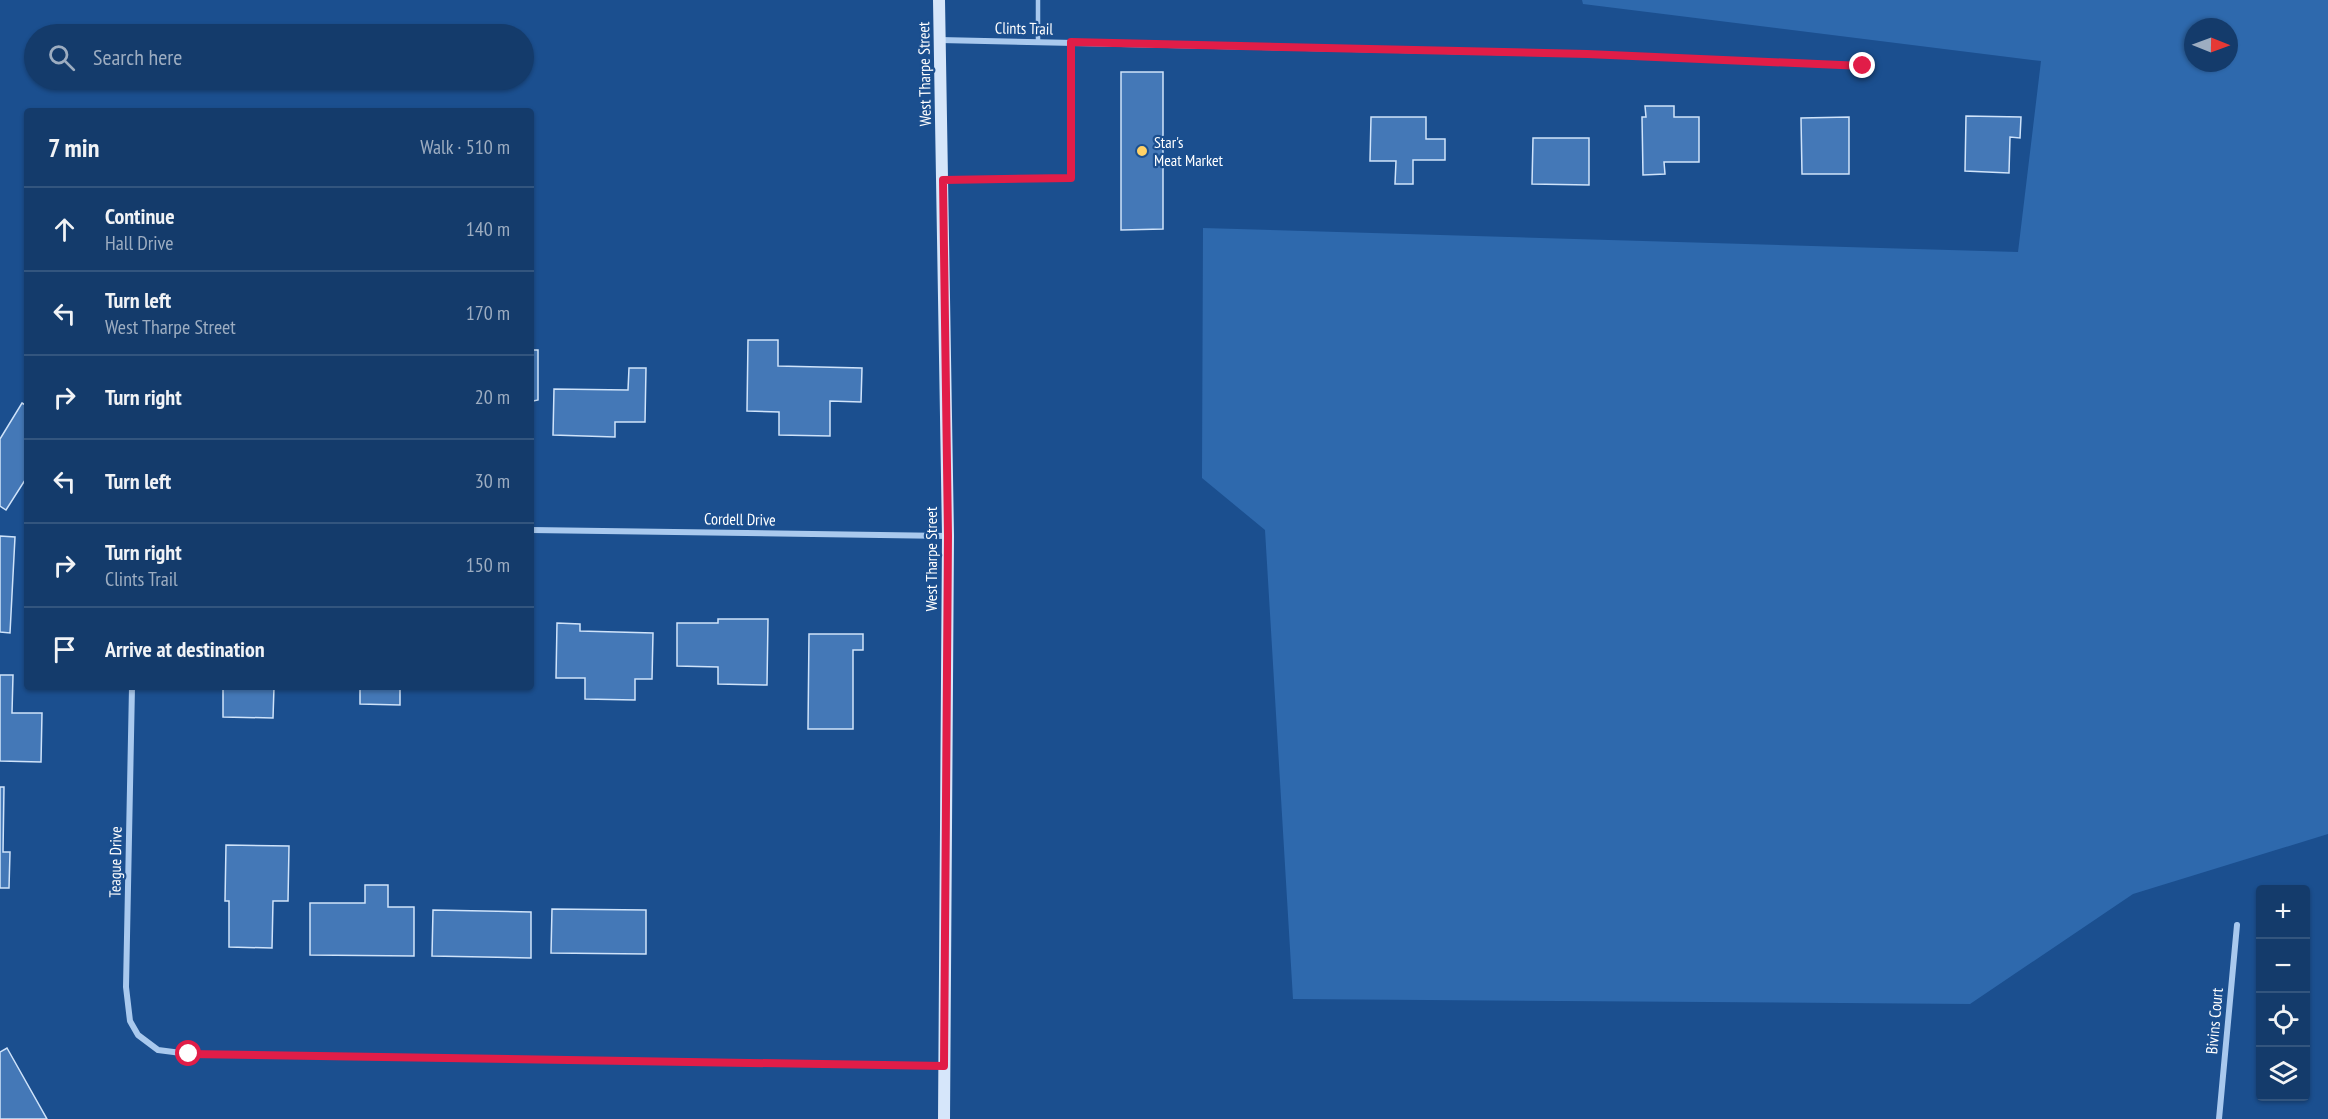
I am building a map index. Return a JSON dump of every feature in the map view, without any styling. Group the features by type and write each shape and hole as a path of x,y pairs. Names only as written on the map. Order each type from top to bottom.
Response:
{"main road":[{"name":"West Tharpe Street","path":"939,0 948,536 944,1119"}],"street":[{"name":"Clints Trail","path":"940,40 1587,54 1863,66"},
{"name":"Cordell Drive","path":"534,530 948,536"},
{"name":"Teague Drive","path":"132,690 126,987 130,1022 138,1035 159,1050 189,1054 944,1066"},
{"name":"Bivins Court","path":"2219,1119 2237,925"}],"lane":[{"path":"1038,0 1038,42"},
{"path":"943,180 1071,178 1071,42"}],"shaded area":[{"path":"1582,0 2328,0 2328,834 2133,894 1970,1004 1293,999 1265,530 1202,478 1203,228 2018,252 2041,61 1583,4"}],"building":[{"name":"Star's Meat Market","path":"1121,72 1163,72 1163,229 1121,230"},
{"path":"1645,106 1674,106 1674,117 1699,117 1699,162 1664,162 1665,174 1643,175 1642,117 1646,117"},
{"path":"1966,116 2021,117 2020,138 2010,137 2009,173 1965,171"},
{"path":"1371,117 1426,117 1426,139 1445,139 1445,160 1413,160 1413,184 1395,184 1396,161 1370,161"},
{"path":"1849,117 1849,174 1802,174 1801,118"},
{"path":"1533,138 1589,138 1589,185 1532,184"},
{"path":"748,340 778,340 778,366 862,368 861,402 830,401 830,436 779,435 779,412 747,411"},
{"path":"534,350 538,350 538,400 534,401"},
{"path":"629,368 646,368 645,422 615,422 615,437 553,435 554,389 628,390"},
{"path":"22,403 24,404 24,482 6,510 0,506 0,439"},
{"path":"0,536 15,537 10,633 0,632"},
{"path":"718,619 768,619 767,685 718,684 718,667 677,666 677,623 718,623"},
{"path":"557,623 580,624 580,631 653,633 652,679 635,679 635,700 585,699 585,678 556,678"},
{"path":"809,634 863,634 863,650 853,650 853,729 808,729"},
{"path":"0,675 13,675 12,713 42,713 41,762 0,761"},
{"path":"223,690 274,690 273,718 223,717"},
{"path":"360,690 400,690 400,705 360,704"},
{"path":"0,787 4,787 3,852 10,852 9,888 0,888"},
{"path":"226,845 289,846 288,901 273,901 272,948 229,947 229,901 225,901"},
{"path":"365,885 388,885 388,907 414,907 414,956 310,955 310,903 365,903"},
{"path":"552,909 646,910 646,954 551,953"},
{"path":"433,910 531,912 531,958 432,956"},
{"path":"7,1048 47,1119 0,1119 0,1052"}],"place":[{"name":"Star's Meat Market","path":"1142,151"}],"route":[{"path":"189,1054 944,1066 948,536 943,180 1071,178 1071,42 1587,54 1863,66"}]}
